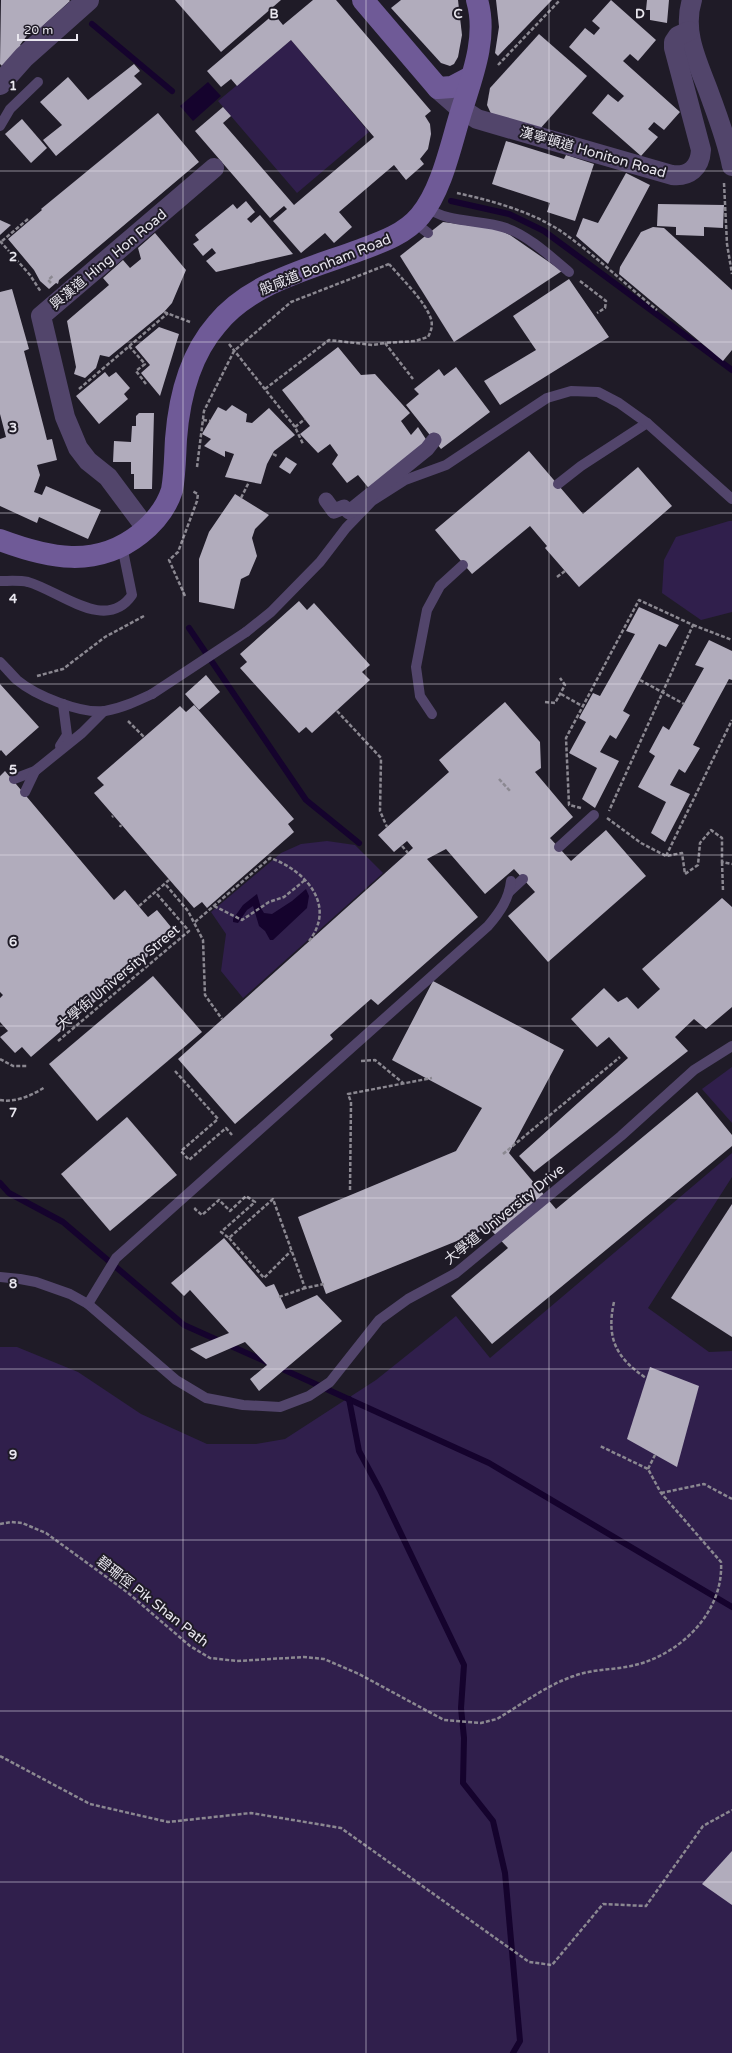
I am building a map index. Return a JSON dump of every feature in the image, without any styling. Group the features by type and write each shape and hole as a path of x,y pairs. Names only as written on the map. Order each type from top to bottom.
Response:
{"main road":[{"path":"363,0 438,88 452,86 471,76"},
{"path":"423,221 439,179 471,76 480,34 481,20 477,0"},
{"name":"般咸道 Bonham Road","path":"0,540 33,552 70,557 97,554 122,546 146,528 162,511 168,502 174,477 176,438 184,391 198,351 217,323 242,301 270,285 378,244 423,221"}],"street":[{"path":"0,84 24,57 88,0"},
{"path":"692,0 689,11 689,32 722,129 732,166"},
{"name":"漢寧頓道 Honiton Road","path":"462,109 477,119 672,175 685,175 695,168 699,162 701,150 674,48 674,42 678,36 689,32"},
{"path":"438,88 462,109"},
{"name":"興漢道 Hing Hon Road","path":"146,528 108,477 88,461 78,448 65,417 40,316 214,168"},
{"path":"326,500 334,511 344,507 349,512 427,449 434,440"}],"lane":[{"path":"0,126 10,109 38,82"},
{"path":"423,221 439,215 492,223 509,229 527,240 570,272"},
{"path":"0,662 18,680 63,704 86,711 104,711 118,708 152,694 246,632 271,612 320,562 346,528 372,501 405,480 446,465 547,398 571,391 598,392 647,423 732,499"},
{"path":"558,484 581,466 647,423"},
{"path":"0,580 27,582 84,607 103,612 116,610 126,604 132,595 122,546"},
{"path":"432,714 420,696 416,667 427,610 440,586 463,565"},
{"path":"57,751 67,735 63,704"},
{"path":"14,779 35,771 57,751 82,732 104,711"},
{"path":"25,792 35,771"},
{"path":"559,847 594,815"},
{"path":"509,892 523,879"},
{"path":"88,1304 116,1258 488,926 502,910 509,892 511,880"},
{"name":"大學道 University Drive","path":"0,1278 20,1279 36,1282 70,1294 88,1304 176,1380 206,1398 243,1405 280,1407 309,1396 330,1382 379,1320 408,1299 456,1273 621,1136 694,1070 732,1046"}],"path":[{"path":"498,65 560,0"},
{"path":"452,192 502,205 536,219 564,233 657,310"},
{"path":"28,219 1,241 30,275 35,284"},
{"path":"265,389 329,340 373,345 415,341 428,337 432,329 431,319 422,302 385,260"},
{"path":"196,475 204,411 234,351 291,302 389,264"},
{"path":"582,282 606,301 605,308 597,313"},
{"path":"61,403 129,346 166,312 190,322"},
{"path":"226,341 295,427 303,444"},
{"path":"385,343 413,379"},
{"path":"129,346 145,364 136,371 146,384"},
{"path":"295,427 305,419"},
{"path":"203,420 210,421"},
{"path":"272,454 277,456"},
{"path":"241,498 249,482"},
{"path":"185,596 169,560 178,552 197,501 198,494 194,491 188,490"},
{"path":"557,577 565,571"},
{"path":"594,815 576,806 569,805 566,738 639,600 693,625 732,640"},
{"path":"18,680 63,669 105,637 144,616"},
{"path":"693,625 606,817 641,843 666,856 682,853 685,874 698,865 700,843 711,830 722,838 723,891"},
{"path":"545,702 554,703 561,694 565,685 560,678"},
{"path":"640,680 684,704"},
{"path":"561,694 582,706"},
{"path":"337,711 382,758 380,811 387,827"},
{"path":"128,720 144,737"},
{"path":"666,856 732,720"},
{"path":"499,779 512,792"},
{"path":"402,846 408,852"},
{"path":"195,922 238,883 270,858 283,863 296,871 305,880 318,902 320,916 318,930 309,941"},
{"path":"722,862 732,864"},
{"path":"139,906 169,880"},
{"path":"214,906 242,920 262,907 284,897 305,880"},
{"path":"166,885 188,911 203,940 204,995 222,1019"},
{"name":"大學街 University Street","path":"58,1040 189,931 156,893"},
{"path":"503,1154 620,1057"},
{"path":"0,1060 13,1066 27,1066"},
{"path":"358,1061 375,1060 403,1083"},
{"path":"175,1071 218,1119 181,1151 189,1160 226,1128 241,1146"},
{"path":"350,1190 351,1102 348,1094 432,1078"},
{"path":"0,1100 6,1101 32,1095 46,1087"},
{"path":"200,1204 195,1209 202,1215 219,1200 230,1211 246,1196 255,1202 222,1232 264,1278 292,1251"},
{"path":"229,1238 273,1199 305,1288"},
{"path":"279,1297 305,1288 324,1284"},
{"path":"614,1302 610,1317 612,1338 621,1356 634,1370 646,1378"},
{"path":"600,1446 648,1469 655,1455"},
{"name":"碧珊徑 Pik Shan Path","path":"0,1524 22,1523 38,1528 50,1535 127,1592 190,1646 205,1656 219,1660 238,1661 304,1657 324,1659 351,1670 438,1717 450,1721 490,1722 573,1676 593,1671 632,1666 650,1661 668,1651 688,1636 705,1619 712,1608 720,1584 721,1562 661,1493 648,1469"},
{"path":"661,1493 704,1484 732,1499"},
{"path":"0,1756 90,1804 168,1822 251,1813 341,1828 529,1962 552,1965 603,1904 646,1906 703,1826 732,1810"}],"shaded area":[{"path":"291,40 369,132 297,193 218,101"},
{"path":"208,82 221,96 193,121 180,106"},
{"path":"732,521 732,612 701,620 662,593 664,560 676,537"},
{"path":"327,841 355,845 383,873 243,998 221,971 226,934 211,912 281,853 301,844"},
{"path":"306,889 309,896 307,908 273,940 270,940 265,931 259,926 253,906 247,910 238,923 233,922 233,919 243,905 257,894 264,913 272,914 292,901"},
{"path":"732,1067 732,1123 702,1089"},
{"path":"732,1153 732,1177 648,1308 709,1352 732,1351 732,2053 0,2053 0,1347 17,1347 78,1372 141,1414 207,1444 256,1444 285,1439 376,1380 456,1316 490,1358"}],"building":[{"path":"1,0 70,1 34,34 31,30 20,45 22,47 2,66 0,64"},
{"path":"175,0 281,0 221,52"},
{"path":"313,0 336,0 431,111 425,116 430,124 431,134 428,149 420,159 424,164 406,180 394,165 339,212 352,227 334,243 325,233 301,253 273,221 287,209 284,206 270,218 195,131 223,107 231,116 223,123 294,205 374,137 291,40 237,86 231,79 221,87 207,71 274,14 283,25"},
{"path":"401,0 458,0 462,35 458,57 454,64 450,66 441,63 391,8"},
{"path":"496,0 552,0 498,56 495,53 499,27"},
{"path":"611,0 656,40 638,61 630,54 623,61 680,112 664,130 654,122 648,129 658,137 641,156 592,113 608,94 618,102 624,96 569,47 585,28 594,35 600,28 592,21"},
{"path":"647,0 669,0 667,23 650,20 650,10 646,10"},
{"path":"539,34 587,76 539,130 493,118 487,105 490,88"},
{"path":"134,64 140,71 134,76 142,84 56,156 43,140 62,125 40,102 68,77 88,100"},
{"path":"158,113 199,162 59,280 58,284 56,283 49,289 40,281 34,270 8,239 42,210 41,209"},
{"path":"22,119 47,148 31,163 5,134"},
{"path":"506,141 564,159 566,155 594,164 575,221 547,212 550,203 492,184"},
{"path":"626,173 650,185 608,264 576,236 583,218 598,223"},
{"path":"246,201 255,212 247,219 251,223 260,215 293,254 216,272 206,261 216,253 212,248 203,256 193,244 199,240 195,235 233,204 237,209"},
{"path":"658,204 724,205 723,228 704,227 704,236 676,235 676,227 657,226"},
{"path":"0,220 11,225 0,235"},
{"path":"443,222 497,229 510,235 562,271 454,342 400,256"},
{"path":"653,227 664,228 732,290 732,350 723,361 619,274 620,267 641,232"},
{"path":"155,233 186,270 172,303 164,312 109,357 100,355 96,368 85,378 74,374 76,367 67,321 109,285 103,278 123,260 130,268 141,259 138,248"},
{"path":"569,279 609,337 500,405 484,381 536,350 513,316"},
{"path":"12,289 29,349 24,351 47,440 52,439 57,460 37,465 40,475 34,492 42,495 46,486 101,510 88,539 39,517 37,523 0,506 0,439 6,437 0,414 0,292"},
{"path":"159,327 179,334 160,396 141,373 150,365 135,347"},
{"path":"338,347 361,375 375,374 410,413 401,421 411,435 418,427 429,444 371,491 358,475 347,483 332,464 338,455 330,444 318,453 300,434 310,426 282,390"},
{"path":"456,367 490,412 441,449 406,405 419,394 414,389 439,369 444,376"},
{"path":"105,372 109,377 116,372 130,388 124,394 128,399 99,424 76,396"},
{"path":"232,405 247,414 246,422 252,423 269,408 295,435 274,451 267,464 261,484 225,477 234,454 225,451 225,457 204,446 211,439 202,434 218,407 226,411"},
{"path":"139,413 154,413 152,489 134,489 134,474 131,474 131,462 113,462 114,441 131,442 132,426 136,426 136,416"},
{"path":"529,451 583,514 638,467 672,506 579,587 545,548 547,546 530,526 472,574 435,530"},
{"path":"286,457 297,464 290,474 279,467"},
{"path":"235,494 269,515 255,529 252,538 257,556 249,575 241,579 234,609 199,602 199,559 209,532"},
{"path":"299,601 307,610 314,603 370,665 362,672 370,680 312,733 306,727 299,733 240,668 247,662 240,654"},
{"path":"639,607 679,625 666,647 659,644 623,711 630,715 616,739 610,735 600,752 619,761 595,808 582,799 597,768 569,753 586,722 579,718 593,693 600,696 635,634 626,631"},
{"path":"709,640 732,651 732,680 729,679 693,745 700,748 685,773 679,769 670,785 690,794 665,842 651,833 666,802 638,787 655,756 649,752 663,726 669,730 704,668 695,665"},
{"path":"206,675 220,692 199,710 185,694"},
{"path":"0,684 39,727 6,756 1,750 0,751"},
{"path":"505,702 540,742 541,768 535,772 573,817 550,838 571,861 606,830 646,876 548,962 508,916 535,892 514,869 485,894 446,849 427,859 478,917 378,1005 371,999 330,1035 333,1039 235,1124 178,1059 413,848 407,841 394,852 378,835 449,772 439,760"},
{"path":"194,705 294,819 288,824 294,832 207,908 202,902 194,908 94,793 104,785 97,778 180,706 186,712"},
{"path":"5,771 114,900 125,890 148,917 157,910 171,927 165,933 169,938 31,1057 22,1047 15,1053 0,1037 8,1031 0,1022 0,998 3,995 0,992 0,776"},
{"path":"722,898 732,907 732,1007 706,1029 694,1019 675,1037 688,1051 534,1172 519,1156 628,1058 609,1037 597,1047 571,1019 604,988 618,1002 627,997 638,1009 660,989 642,969"},
{"path":"153,976 202,1032 97,1121 49,1064"},
{"path":"433,981 564,1050 509,1153 556,1209 697,1092 732,1135 732,1146 492,1344 451,1296 508,1248 489,1228 326,1294 298,1217 456,1151 482,1108 392,1060"},
{"path":"127,1117 177,1175 110,1231 61,1174"},
{"path":"732,1204 732,1337 671,1298"},
{"path":"224,1238 266,1287 274,1284 286,1309 317,1295 342,1321 259,1391 250,1379 267,1365 245,1342 206,1359 190,1349 229,1333 190,1290 184,1296 171,1283"},
{"path":"650,1367 699,1386 677,1467 627,1439"},
{"path":"732,1851 732,1905 702,1884"}],"waterway":[{"path":"92,24 172,91"},
{"path":"451,201 509,214 544,231 732,370"},
{"path":"189,628 306,800 359,843"},
{"path":"0,1183 9,1193 63,1222 184,1325 269,1363"},
{"path":"278,1367 489,1463 732,1607"},
{"path":"349,1399 359,1451 380,1490 464,1665 461,1708 464,1738 463,1783 493,1821 505,1873 520,2041 513,2053"}]}
